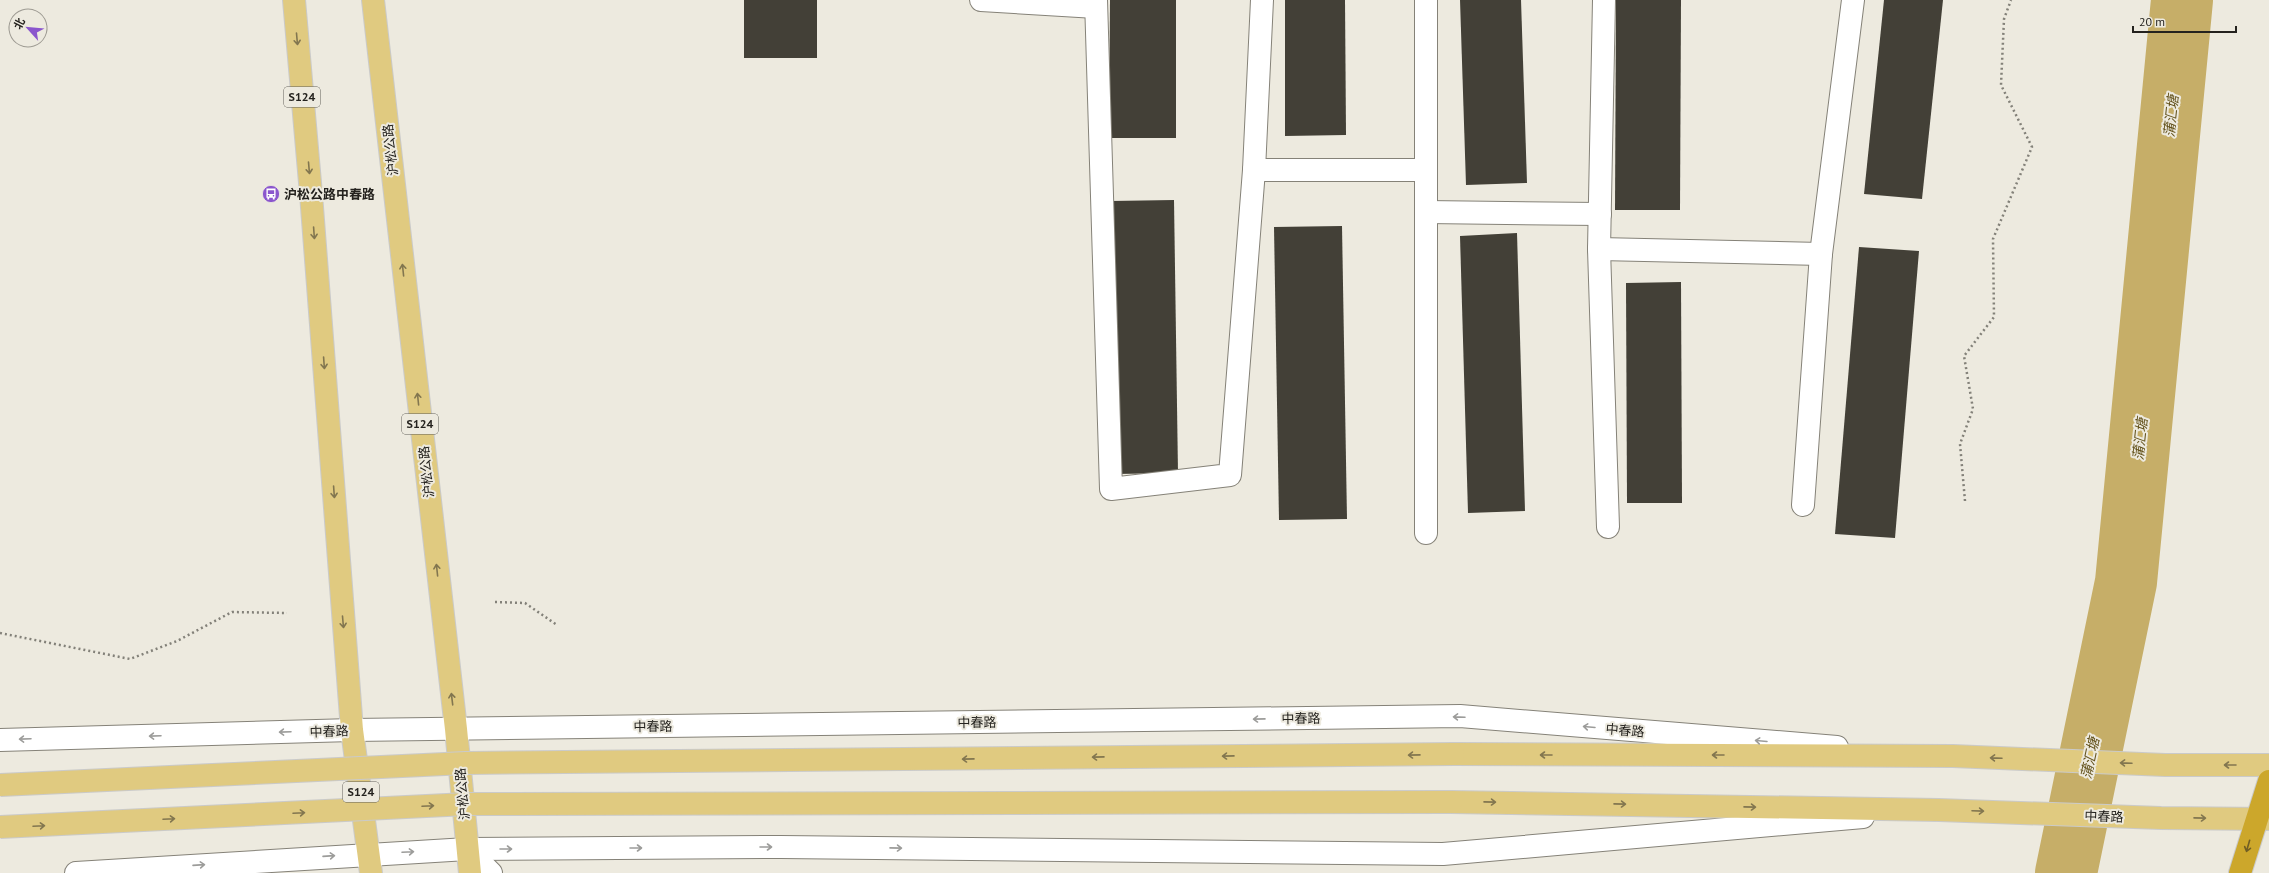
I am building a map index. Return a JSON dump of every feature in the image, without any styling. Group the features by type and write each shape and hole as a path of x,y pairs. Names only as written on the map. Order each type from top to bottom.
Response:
{"highway":[{"path":"2240,873 2263,819 2269,781"}],"main road":[{"name":"S124","path":"294,0 311,194 352,730 370,863"},
{"name":"沪松公路","path":"373,0 456,729 470,873"},
{"name":"中春路","path":"0,785 466,763 1453,754 1953,756 2165,765 2269,765"},
{"name":"中春路","path":"0,827 467,804 1451,802 1939,810 2161,818 2263,819"}],"street":[{"path":"981,0 1096,4 1111,489 1230,475 1254,170 1262,0"},
{"path":"1426,0 1426,533"},
{"path":"1604,0 1600,249 1608,527"},
{"path":"1803,505 1821,254 1853,0"},
{"path":"1254,170 1426,170"},
{"path":"1426,212 1600,214"},
{"path":"1600,249 1821,254"},
{"name":"中春路","path":"0,740 352,730 1460,716 1953,756"},
{"name":"中春路","path":"76,873 370,863 467,849 781,847 1443,854 1939,810"},
{"path":"467,849 491,873"}],"path":[{"path":"1965,501 1960,444 1973,409 1964,356 1994,317 1993,239 2032,147 2001,85 2004,19 2011,0"},
{"path":"495,602 525,602 557,625"},
{"path":"0,633 130,659 177,641 232,612 287,613"}],"building":[{"path":"744,0 817,0 817,58 744,58"},
{"path":"1110,0 1176,0 1176,138 1109,138"},
{"path":"1285,0 1345,0 1346,135 1285,136"},
{"path":"1460,0 1521,0 1527,183 1466,185"},
{"path":"1616,0 1681,0 1680,210 1615,210"},
{"path":"1884,0 1943,0 1922,199 1864,194"},
{"path":"1174,200 1178,473 1115,474 1111,201"},
{"path":"1342,226 1347,519 1279,520 1274,227"},
{"path":"1517,233 1525,511 1468,513 1460,236"},
{"path":"1859,247 1919,251 1895,538 1835,534"},
{"path":"1681,282 1682,503 1627,503 1626,283"}],"waterway":[{"name":"蒲汇塘","path":"2066,873 2126,582 2182,0"}],"place":[{"name":"沪松公路中春路","path":"271,194"}]}
